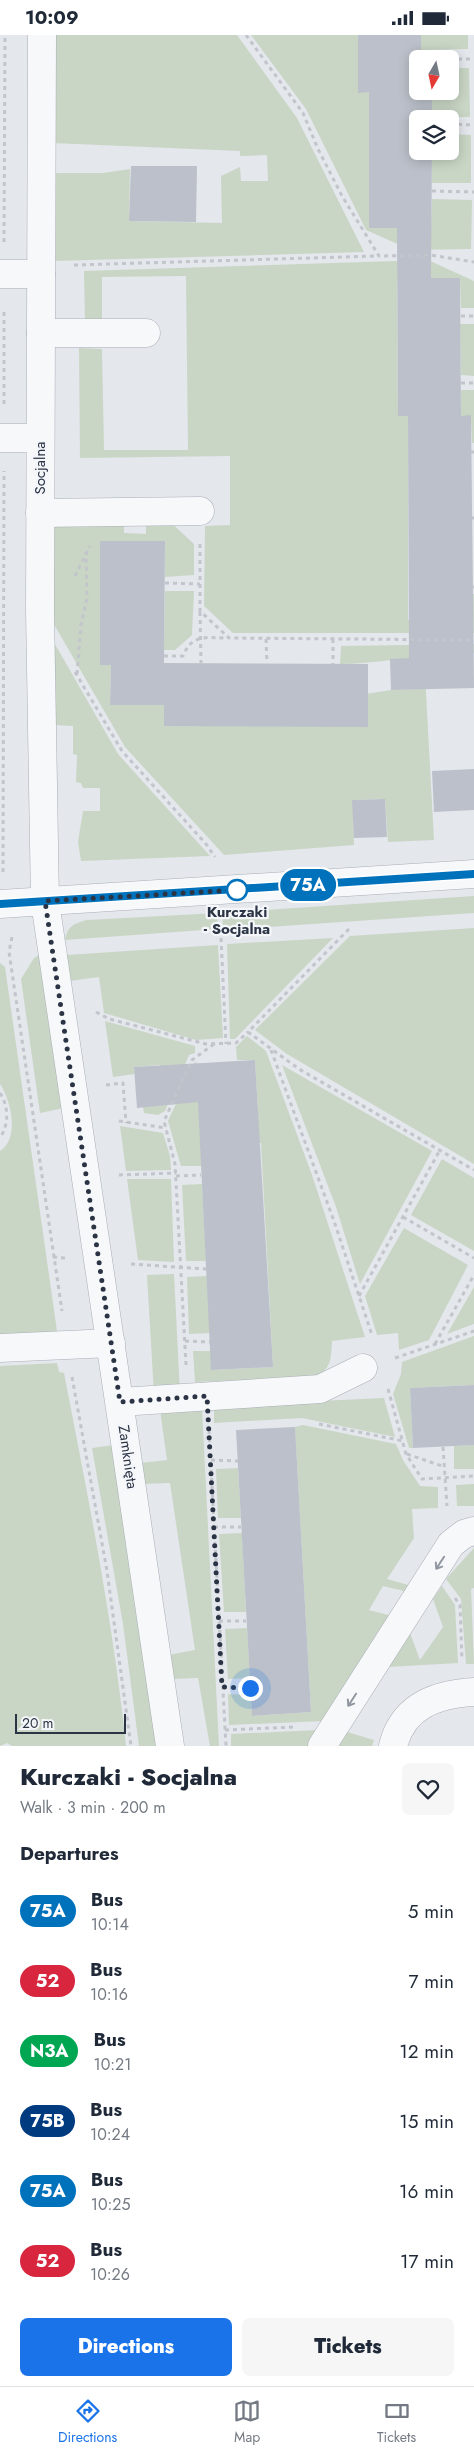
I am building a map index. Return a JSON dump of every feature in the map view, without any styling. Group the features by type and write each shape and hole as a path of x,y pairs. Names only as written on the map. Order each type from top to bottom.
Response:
{"street":[{"name":"Socjalna","path":"42,35 40,611 45,901"},
{"path":"2,274 42,270"},
{"path":"41,333 146,333"},
{"path":"2,438 40,438"},
{"path":"40,513 200,511"},
{"path":"5,904 474,874"},
{"name":"Zamknięta","path":"45,901 170,1746"},
{"path":"0,1348 111,1343"},
{"path":"120,1402 320,1389 372,1365"},
{"path":"329,1736 435,1572 463,1538"},
{"path":"393,1746 395,1736 410,1712 431,1699 457,1693 474,1692"}],"path":[{"path":"5,35 2,274 3,870 5,904 14,928 9,952"},
{"path":"246,35 303,113 318,149 342,196 379,256"},
{"path":"459,59 474,59"},
{"path":"459,124 474,125"},
{"path":"432,191 474,192"},
{"path":"42,270 379,256 430,255 474,261"},
{"path":"461,316 474,316"},
{"path":"461,383 474,383"},
{"path":"200,511 199,638 201,663"},
{"path":"77,683 81,625 87,598 86,552"},
{"path":"165,583 200,584"},
{"path":"3,610 40,611"},
{"path":"200,611 229,638"},
{"path":"164,656 184,656 188,646 199,638 474,640"},
{"path":"266,639 266,663"},
{"path":"333,639 333,664"},
{"path":"73,667 122,751 206,844 218,862"},
{"path":"93,1010 109,1019 206,1044 236,1043 350,929"},
{"path":"221,937 226,1044"},
{"path":"248,1031 299,1069 474,1170"},
{"path":"214,1044 192,1060 164,1121 176,1164 185,1341 211,1460 226,1746"},
{"path":"271,1050 359,1296 372,1365 403,1441 406,1453 422,1479 474,1477"},
{"path":"0,1093 6,1102 7,1114 0,1138"},
{"path":"119,1121 166,1128"},
{"path":"359,1296 440,1150"},
{"path":"176,1176 201,1175"},
{"path":"403,1217 474,1258"},
{"path":"435,1345 474,1275"},
{"path":"372,1365 474,1331"},
{"path":"185,1341 210,1342"},
{"path":"315,1423 403,1441"},
{"path":"444,1447 446,1478 463,1538"},
{"path":"406,1453 445,1467"},
{"path":"211,1460 238,1461"},
{"path":"214,1527 242,1527"},
{"path":"435,1572 460,1605 463,1668"},
{"path":"219,1621 246,1621"},
{"path":"222,1687 250,1688"},
{"path":"225,1729 329,1736"}],"green space":[{"path":"53,35 237,35 297,118 364,252 54,261 53,173 103,173 130,169 129,221 222,223 221,176 240,167 241,181 268,181 267,155 240,156 240,151 52,143"},
{"path":"251,35 358,35 358,92 369,92 369,228 431,228 432,199 472,200 471,249 411,250 366,230 306,109"},
{"path":"421,35 468,35 468,49 421,50"},
{"path":"459,68 469,68 470,117 459,117 459,110 432,110 432,100 459,100"},
{"path":"459,134 471,135 471,183 432,183 432,160 459,160"},
{"path":"428,260 474,281 474,308 461,308 460,278 397,279 398,416 408,416 408,620 472,620 472,594 474,594 474,633 233,633 204,606 205,526 230,525 230,456 80,458 79,348 102,349 104,450 188,450 186,276 102,277 102,320 85,320 84,271"},
{"path":"460,324 474,324 474,376 461,375"},
{"path":"461,390 474,390 474,443 472,443 471,416 461,416"},
{"path":"51,517 124,518 124,533 146,534 146,518 166,518 194,544 194,575 165,577 165,541 100,541 100,665 111,665 110,705 143,705 164,698 164,726 391,690 421,689 419,658 340,664 341,646 474,644 474,653 424,656 434,840 388,842 385,799 353,800 354,845 224,855 125,747 52,621"},
{"path":"165,591 194,591 192,635 175,650 164,650"},
{"path":"52,639 118,754 210,856 81,861 78,842 83,811 100,811 100,788 83,788 81,783 76,782 77,755 73,754 73,726 52,725"},
{"path":"474,896 474,913 223,930 222,913"},
{"path":"218,913 217,929 65,940 72,926 87,920"},
{"path":"474,928 474,1164 287,1054 255,1030 350,936"},
{"path":"333,938 235,1039 230,1039 227,944"},
{"path":"218,945 223,1038 196,1040 104,1013 99,977 70,981 67,955"},
{"path":"41,954 64,1108 40,1113 21,979 34,958"},
{"path":"0,963 5,967 57,1331 53,1335 0,1338 0,1151 10,1137 12,1119 7,1099 0,1084"},
{"path":"105,1021 195,1046 195,1053 189,1055 165,1111 158,1115 144,1113 143,1107 164,1105 160,1065 134,1067 135,1074 113,1077"},
{"path":"247,1036 266,1051 312,1175 365,1337 332,1341 330,1362 325,1370 316,1377 195,1382 193,1351 211,1351 212,1370 273,1367 261,1143 201,1146 201,1166 181,1166 168,1121 195,1062 197,1063 201,1135 258,1111 255,1060 237,1060 236,1047"},
{"path":"282,1065 432,1151 360,1284 336,1207"},
{"path":"120,1126 163,1133 170,1156 171,1170 126,1171"},
{"path":"442,1159 474,1178 474,1251 411,1215"},
{"path":"127,1179 171,1179 174,1262 138,1260"},
{"path":"202,1184 206,1261 186,1261 182,1185"},
{"path":"404,1228 468,1265 429,1340 399,1350 398,1333 377,1335 365,1296"},
{"path":"174,1274 180,1393 154,1395 147,1275"},
{"path":"207,1276 210,1333 189,1334 187,1277"},
{"path":"474,1287 474,1324 447,1334"},
{"path":"474,1336 474,1385 410,1388 413,1448 409,1448 393,1394 401,1374 402,1362"},
{"path":"57,1363 59,1372 64,1373 99,1559 121,1699 126,1746 12,1746 7,1743 0,1746 0,1366"},
{"path":"384,1398 395,1437 302,1418 214,1423 214,1406"},
{"path":"202,1408 219,1746 210,1746 198,1678 173,1679 168,1655 195,1650 170,1483 143,1484 141,1463 167,1460 160,1410"},
{"path":"303,1425 396,1444 403,1460 420,1486 438,1487 438,1508 412,1509 414,1538 387,1579 412,1586 408,1592 383,1586 369,1610 392,1616 324,1721 229,1725 228,1694 251,1695 252,1716 311,1712 295,1427"},
{"path":"114,1445 158,1746 139,1746 123,1624 92,1448"},
{"path":"474,1445 474,1469 454,1469 454,1446"},
{"path":"238,1468 241,1518 218,1518 216,1469"},
{"path":"474,1484 474,1506 457,1506 456,1485"},
{"path":"242,1533 246,1612 224,1612 219,1534"},
{"path":"474,1548 474,1588 471,1589 474,1664 466,1664 461,1599 446,1579"},
{"path":"442,1586 455,1605 458,1663 388,1667 410,1633 420,1660 443,1627 433,1599"},
{"path":"247,1628 250,1678 228,1679 225,1629"},
{"path":"319,1730 308,1746 231,1746 231,1734"},
{"path":"344,1731 374,1740 372,1746 334,1746"}],"building":[{"path":"358,35 421,35 421,50 409,50 409,100 432,100 432,110 409,110 409,160 432,160 431,278 460,278 461,416 471,415 474,688 391,690 390,659 409,658 408,416 398,416 397,228 369,228 369,92 358,93"},
{"path":"131,166 197,166 196,222 129,221"},
{"path":"100,541 165,541 164,663 368,664 368,727 164,726 164,705 110,705 111,665 100,665"},
{"path":"474,769 474,810 434,812 432,771"},
{"path":"385,799 387,837 354,838 352,800"},
{"path":"255,1060 273,1367 211,1370 198,1102 137,1108 134,1067"},
{"path":"474,1385 474,1445 413,1448 410,1388"},
{"path":"295,1427 311,1712 252,1716 236,1430"}],"bus line":[{"name":"75A","path":"0,904 474,874"}],"place":[{"name":"Kurczaki - Socjalna","path":"237,890"}],"route":[{"path":"237,890 45,901 120,1402 207,1396 222,1687 250,1688"}]}
